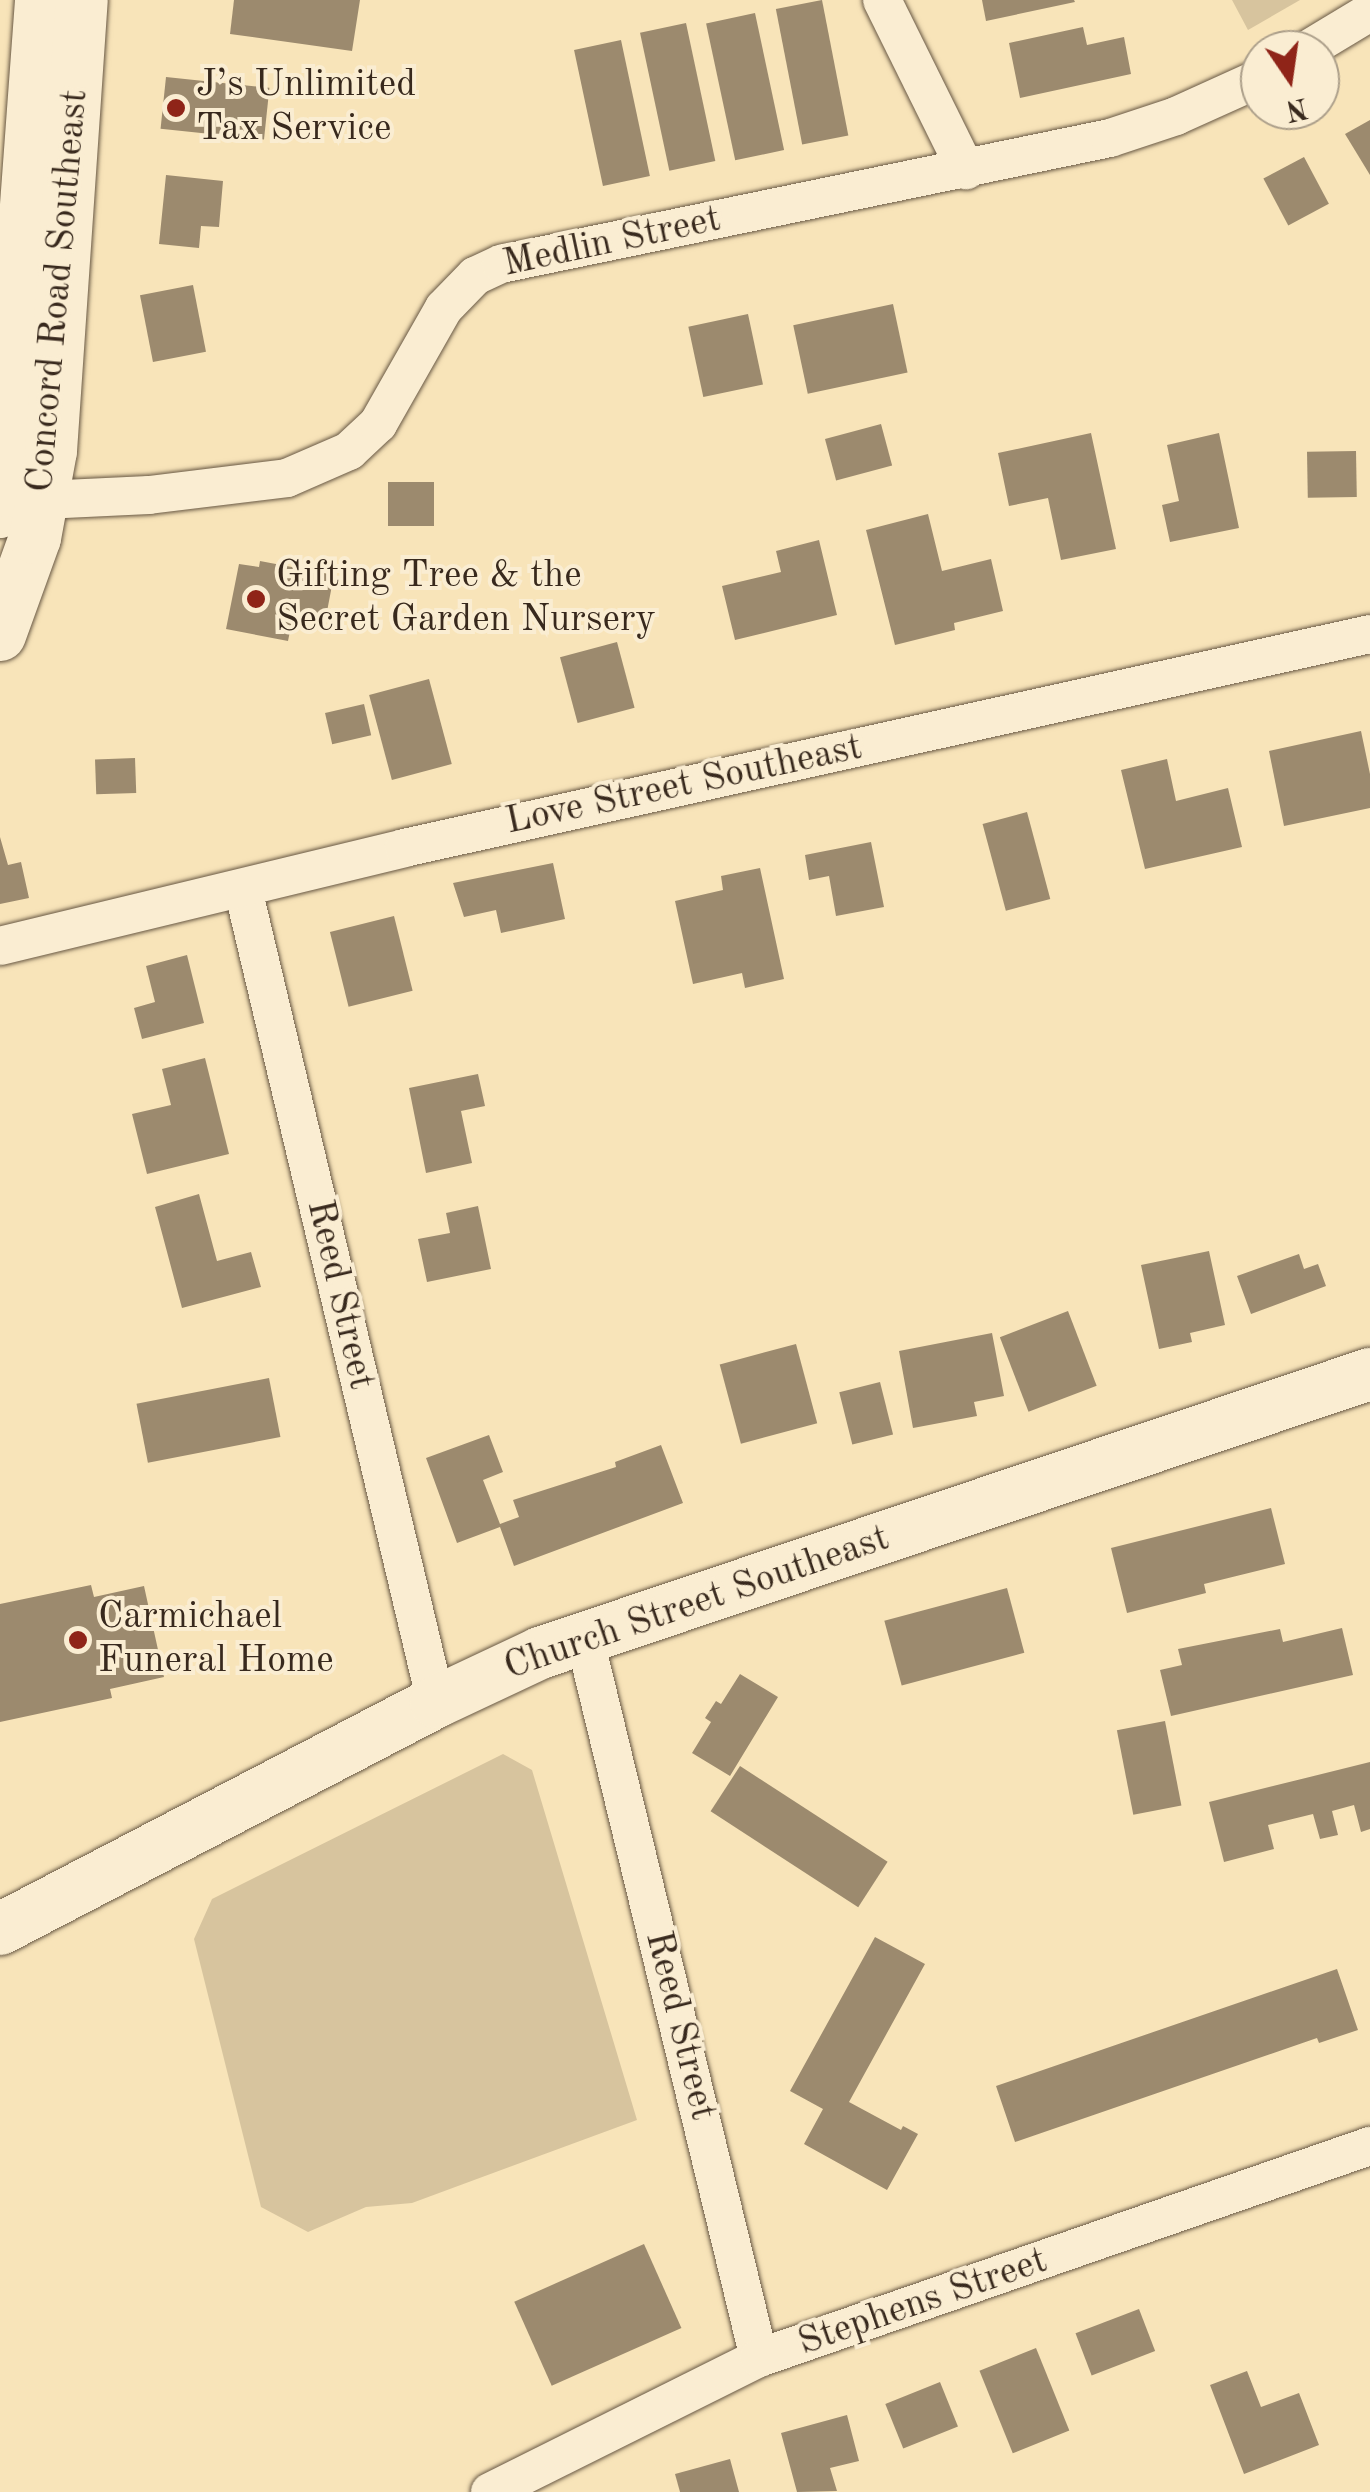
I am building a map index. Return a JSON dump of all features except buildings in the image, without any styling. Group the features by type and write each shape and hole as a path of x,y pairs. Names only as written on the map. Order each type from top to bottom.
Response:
{"street":[{"name":"Concord Road Southeast","path":"0,635 35,538 22,506 5,491 41,0"},
{"name":"Concord Road Southeast","path":"22,506 51,452 82,0"},
{"path":"882,0 966,170"},
{"path":"1340,30 1370,12"},
{"name":"Medlin Street","path":"22,506 287,478 336,458 378,424 444,308 475,276 502,264 1110,138 1176,116 1240,87"},
{"name":"Love Street Southeast","path":"0,946 591,806 1370,634"},
{"name":"Reed Street","path":"243,889 436,1702"},
{"name":"Church Street Southeast","path":"0,1929 436,1702 584,1636 1370,1374"},
{"name":"Reed Street","path":"584,1636 759,2358"},
{"name":"Stephens Street","path":"490,2492 759,2358 1370,2146"}],"shaded area":[{"path":"1232,0 1300,0 1248,30"},
{"path":"503,1754 532,1770 637,2120 412,2203 366,2207 308,2232 261,2207 194,1939 212,1899"}],"place":[{"name":"J’s Unlimited Tax Service","path":"176,108"},
{"name":"Gifting Tree & the Secret Garden Nursery","path":"256,599"},
{"name":"Carmichael Funeral Home","path":"78,1640"}]}
